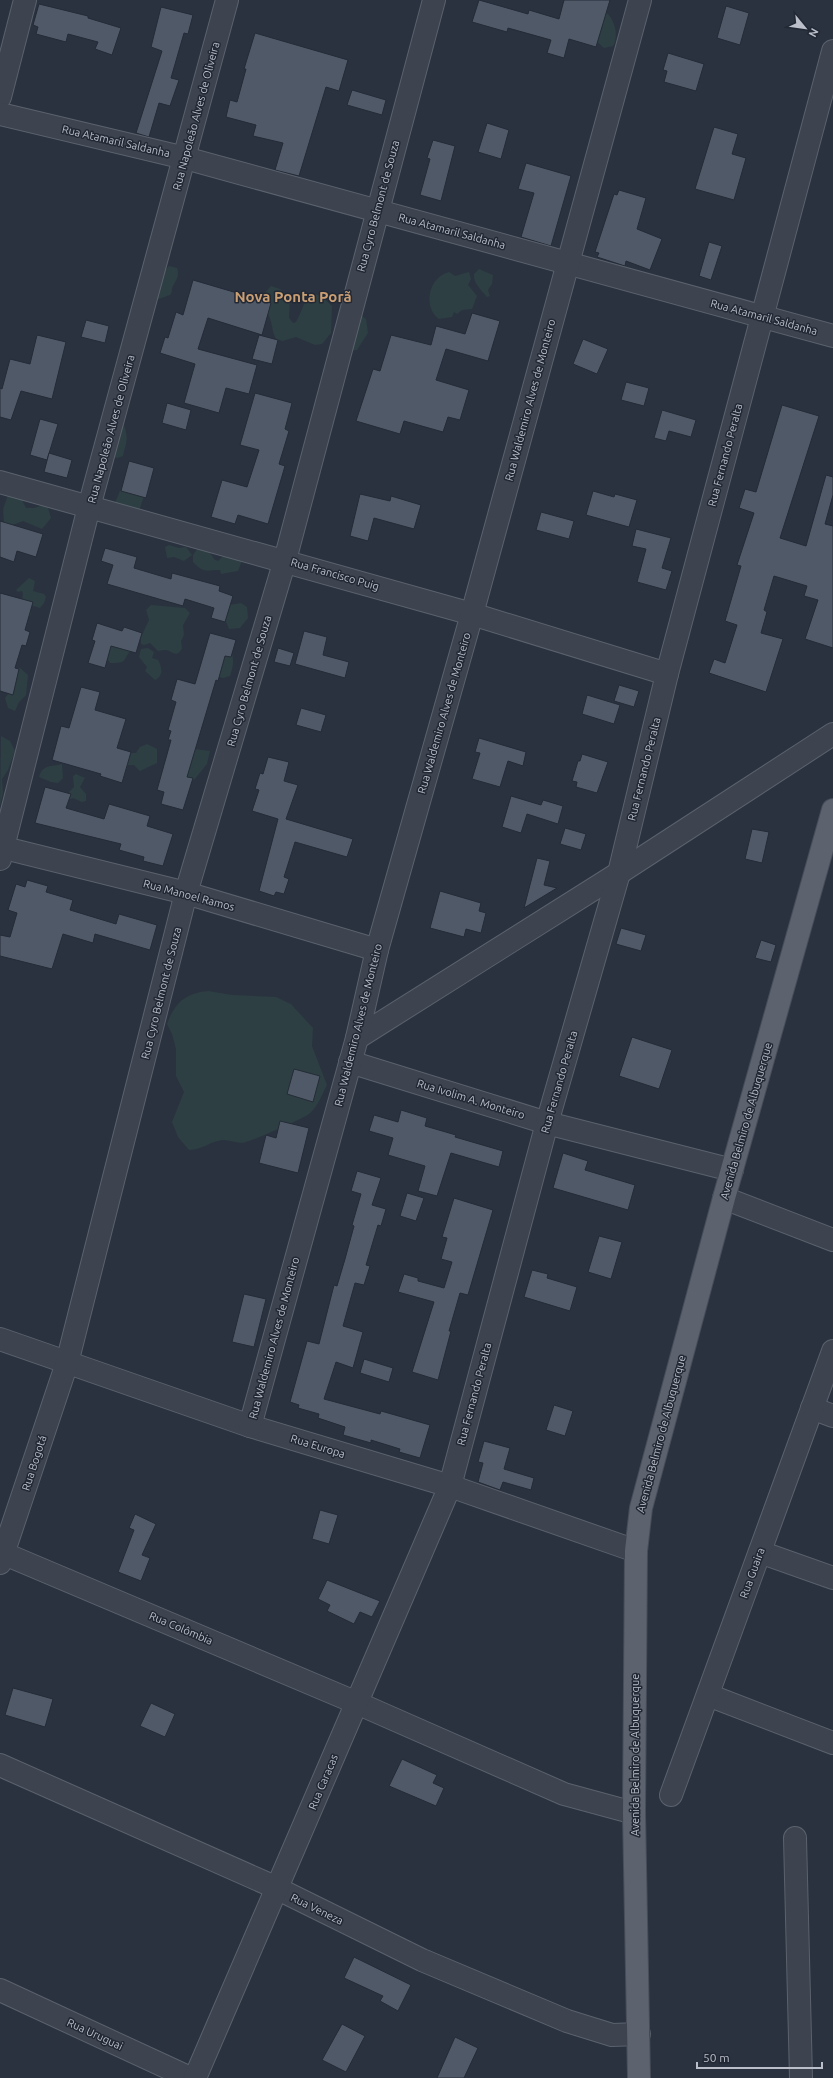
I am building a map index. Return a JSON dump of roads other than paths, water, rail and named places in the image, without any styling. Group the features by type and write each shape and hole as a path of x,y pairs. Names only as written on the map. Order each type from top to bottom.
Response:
{"main road":[{"name":"Avenida Belmiro de Albuquerque","path":"639,2078 634,1813 636,1551 640,1508 724,1198 833,810"}],"street":[{"path":"0,97 24,0"},
{"name":"Rua Napoleão Alves de Oliveira","path":"1,852 89,506 227,0"},
{"name":"Rua Cyro Belmont de Souza","path":"67,1363 186,893 285,560 434,0"},
{"name":"Rua Waldemiro Alves de Monteiro","path":"250,1426 357,1038 377,950 472,614 640,0"},
{"name":"Rua Fernando Peralta","path":"450,1486 548,1122 619,873 667,674 833,51"},
{"name":"Rua Atamaril Saldanha","path":"0,114 185,158 833,336"},
{"name":"Rua Francisco Puig","path":"0,482 285,560 472,614 667,674"},
{"path":"357,1038 619,873 833,734"},
{"name":"Rua Manoel Ramos","path":"1,852 186,893 377,950"},
{"name":"Rua Ivolim A. Monteiro","path":"350,1062 548,1122 732,1170"},
{"path":"724,1198 833,1240"},
{"name":"Rua Europa","path":"0,1339 250,1426 450,1486 636,1551"},
{"name":"Rua Guaira","path":"671,1795 833,1351"},
{"name":"Rua Bogotá","path":"1,1556 67,1363"},
{"path":"812,1408 833,1416"},
{"name":"Rua Caracas","path":"194,2078 450,1486"},
{"path":"760,1552 833,1578"},
{"name":"Rua Colômbia","path":"1,1556 357,1703 564,1794 634,1813"},
{"path":"708,1695 833,1743"},
{"name":"Rua Veneza","path":"0,1765 277,1889 422,1960 567,2021 612,2035 639,2034"},
{"path":"796,1838 801,2078"},
{"name":"Rua Uruguai","path":"0,1990 190,2078"}],"district":[{"name":"Nova Ponta Porã","path":"293,296"}]}
